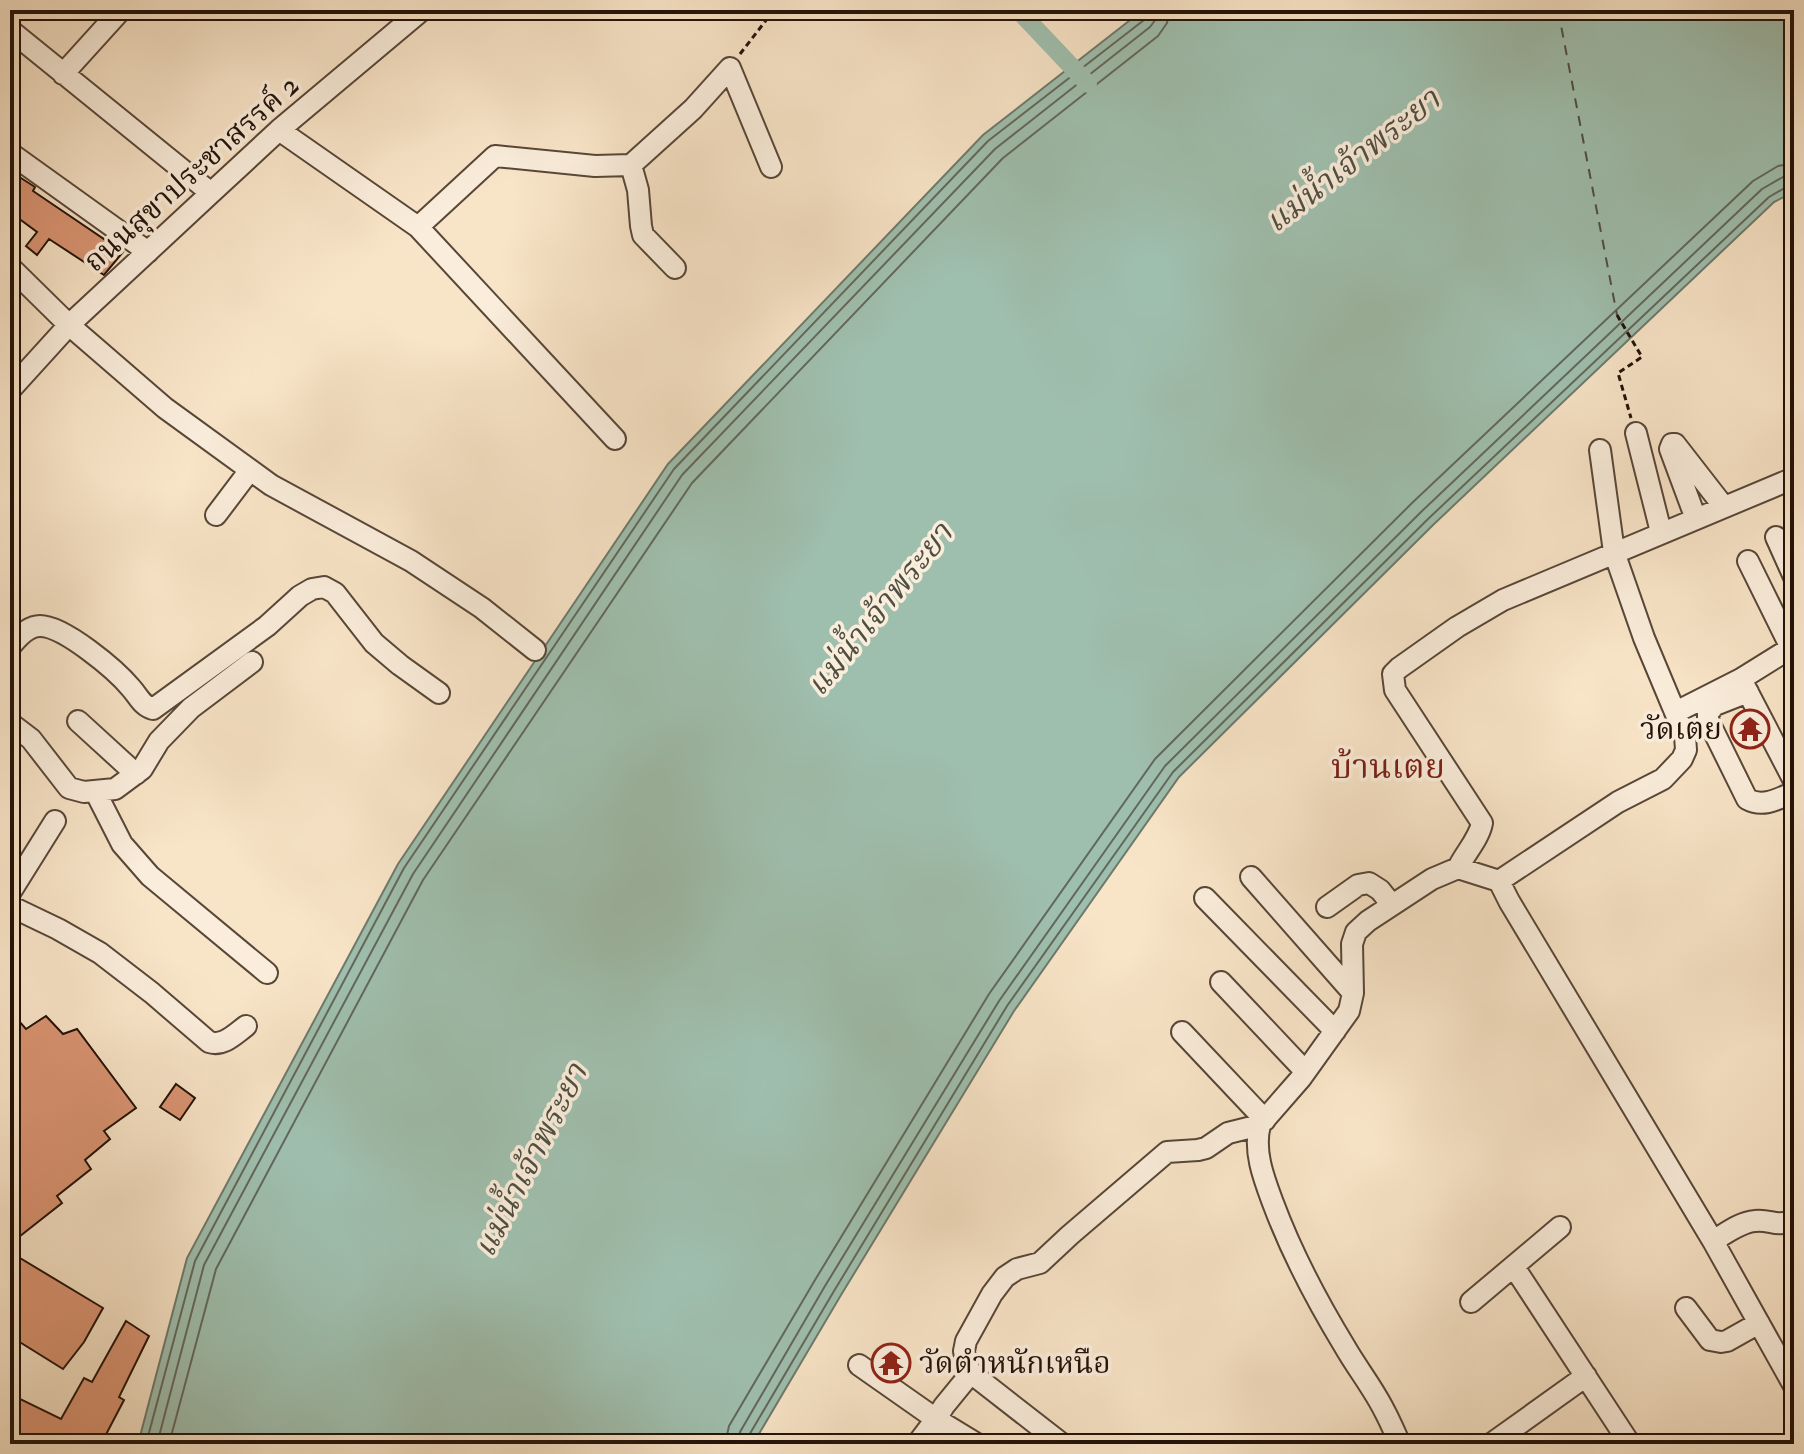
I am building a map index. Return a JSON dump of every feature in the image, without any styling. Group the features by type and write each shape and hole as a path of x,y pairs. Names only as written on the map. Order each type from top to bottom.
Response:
{"street":[{"path":"63,74 121,10"},
{"name":"ถนนสุขาประชาสรรค์ 2","path":"10,390 69,325 279,130 422,10"},
{"path":"10,30 211,193"},
{"path":"418,227 495,156 595,166 631,165 693,109 730,68 771,167"},
{"path":"279,130 418,227 615,439"},
{"path":"10,153 148,252"},
{"path":"631,165 638,190 643,235 675,268"},
{"path":"10,267 69,325 165,408 271,485 411,561 482,608 535,650"},
{"path":"1636,433 1661,532"},
{"path":"1696,519 1670,449 1672,444 1724,507"},
{"path":"1499,881 1618,802 1663,779 1682,759 1686,750 1685,736 1639,626 1614,552 1600,450"},
{"path":"216,515 250,470"},
{"path":"1400,1444 1384,1410 1304,1276 1265,1183 1258,1148 1262,1123 1349,1011 1353,993 1352,944 1356,932 1432,879 1458,868 1482,828 1482,823 1400,699 1393,674 1424,649 1503,600 1794,478"},
{"path":"1776,537 1794,577"},
{"path":"1748,561 1793,647 1715,705 1708,713 1708,720 1747,799 1763,804 1794,792"},
{"path":"10,647 19,636 32,628 54,629 78,641 130,686 146,707 153,709 267,626 300,596 324,587 335,593 374,643 439,693"},
{"path":"10,723 31,739 69,788 75,791 115,789 142,769 159,741 191,708 252,662"},
{"path":"1676,712 1745,685"},
{"path":"1745,685 1794,781"},
{"path":"78,721 136,774"},
{"path":"95,791 122,844 150,876 267,973"},
{"path":"10,893 55,821"},
{"path":"1458,868 1499,881 1713,1241 1794,1386"},
{"path":"1251,877 1353,993"},
{"path":"1327,907 1358,885 1369,883 1380,890 1392,905"},
{"path":"1205,898 1335,1031"},
{"path":"10,906 100,953 209,1042 225,1042 246,1026"},
{"path":"1221,982 1305,1071"},
{"path":"1182,1032 1262,1123"},
{"path":"1062,1444 971,1373 964,1351 966,1341 992,1294 1005,1277 1017,1269 1040,1263 1167,1152 1206,1148 1228,1133 1262,1123"},
{"path":"1713,1241 1742,1224 1756,1220 1776,1224 1794,1220"},
{"path":"1471,1302 1560,1227"},
{"path":"1514,1267 1630,1444"},
{"path":"1686,1308 1710,1340 1727,1341 1759,1323"},
{"path":"859,1365 977,1444"},
{"path":"917,1444 971,1373"},
{"path":"1491,1444 1586,1376"}],"path":[{"path":"730,68 774,10"},
{"path":"1617,315 1642,357 1618,373 1636,433"}],"water":[{"name":"แม่น้ำเจ้าพระยา","path":"1143,10 1794,10 1794,192 1774,202 1433,525 1179,777 1014,1011 753,1444 138,1444 187,1258 398,864 668,464 983,135"}],"building":[{"path":"10,171 35,187 33,191 123,252 104,275 49,239 37,255 26,246 37,232 10,212"},
{"path":"10,1011 26,1029 46,1016 63,1034 77,1029 136,1108 104,1131 110,1139 85,1160 91,1169 57,1196 62,1203 10,1244"},
{"path":"176,1084 195,1098 180,1120 160,1107"},
{"path":"10,1252 103,1308 84,1342 63,1369 10,1336"},
{"path":"126,1321 149,1336 119,1397 124,1400 101,1444 52,1444 40,1437 37,1444 10,1444 10,1394 61,1419 84,1378 92,1382"}],"waterway":[{"path":"1018,10 1088,84"}],"ferry route":[{"path":"1558,10 1617,315"}],"place":[{"name":"วัดเตย","path":"1750,729"},
{"name":"วัดตำหนักเหนือ","path":"891,1363"}],"district":[{"name":"บ้านเตย","path":"1388,766"}]}
